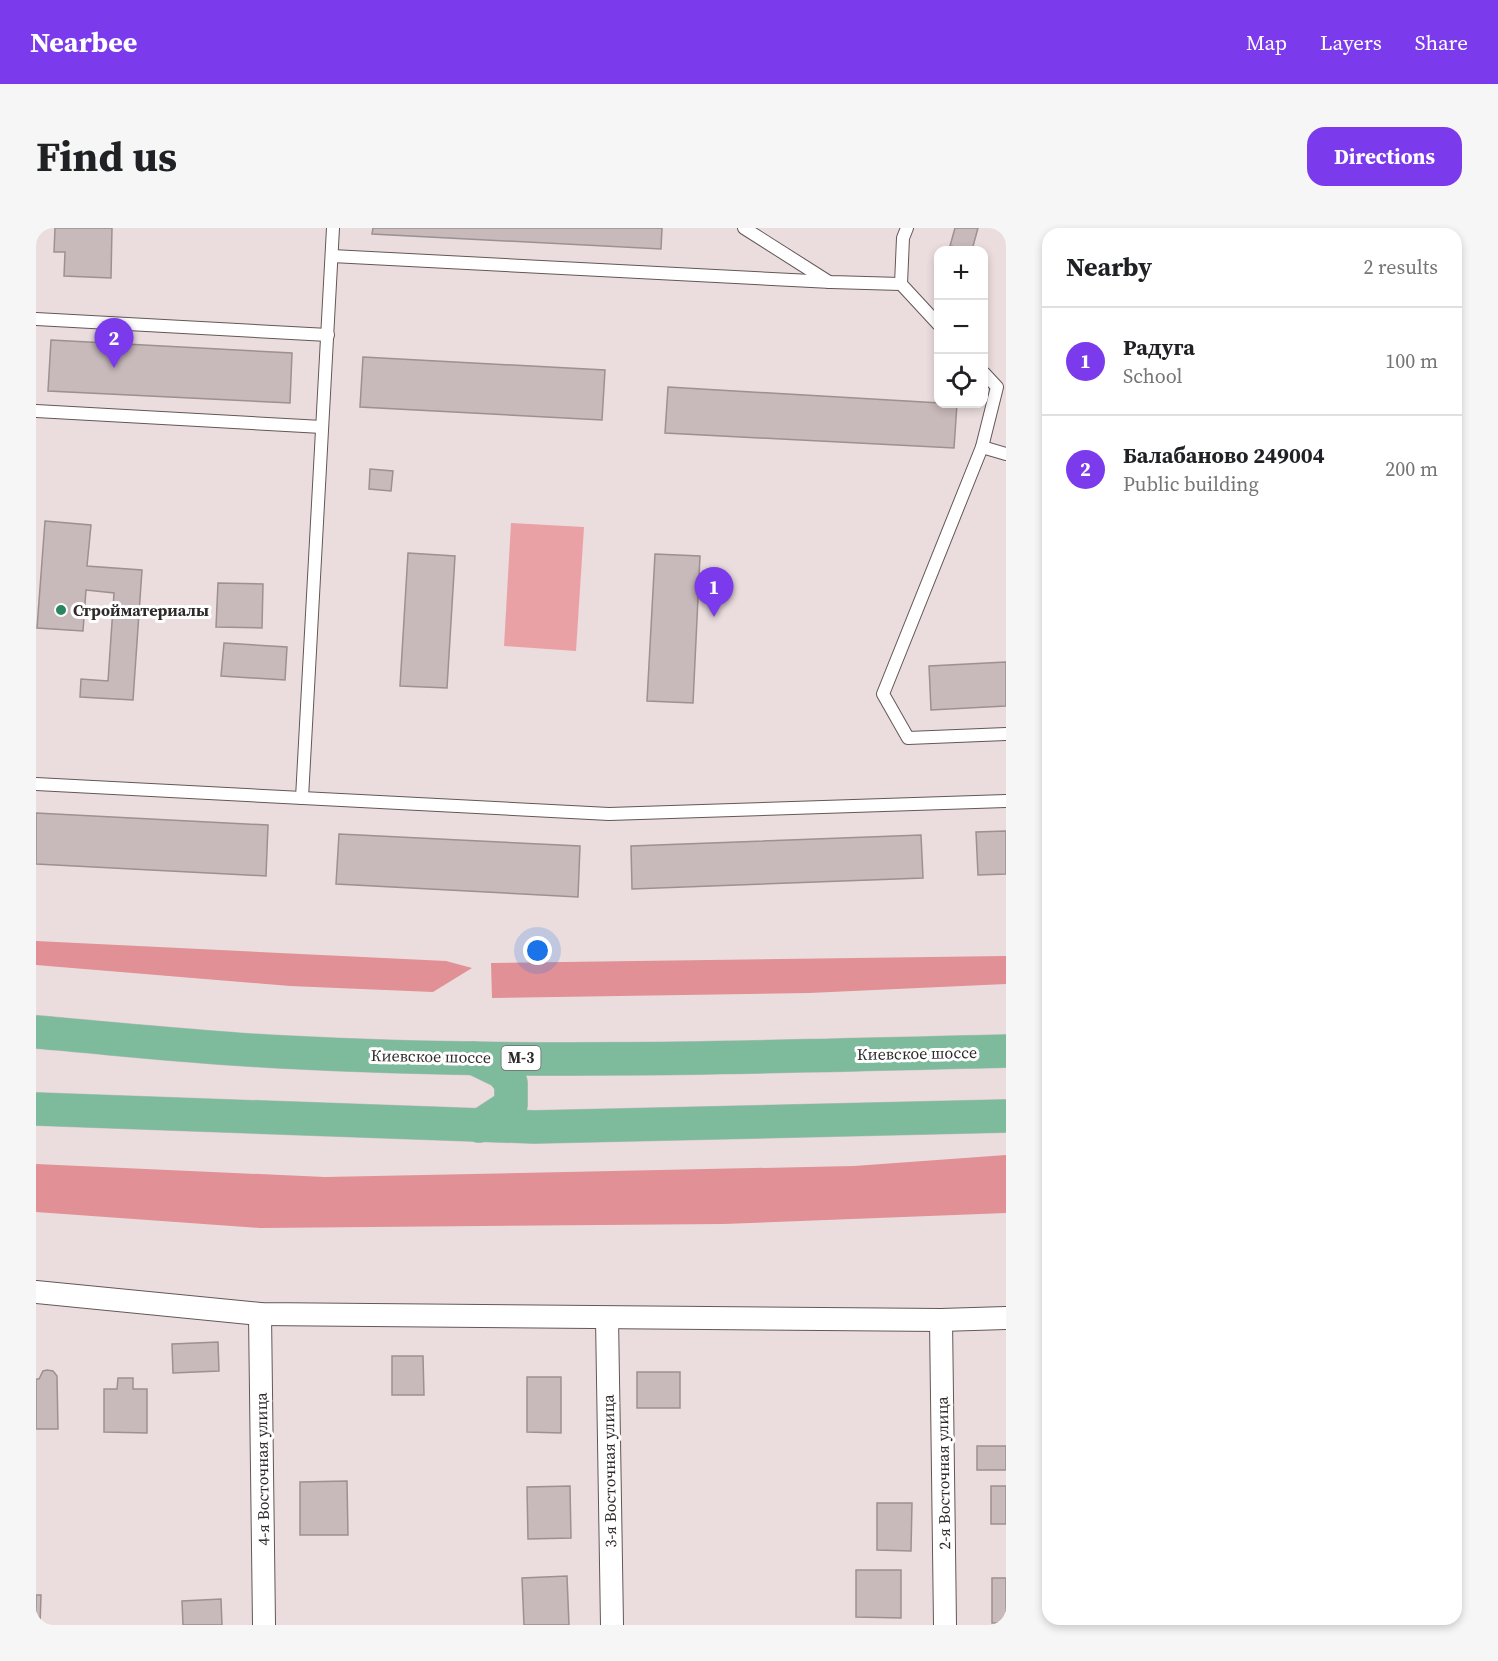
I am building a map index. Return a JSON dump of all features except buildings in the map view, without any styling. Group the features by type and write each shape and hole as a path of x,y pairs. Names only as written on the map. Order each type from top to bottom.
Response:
{"highway":[{"name":"Киевское шоссе","path":"36,1032 283,1052 474,1058 699,1058 1006,1051"},
{"path":"474,1058 502,1072 511,1083 511,1105 479,1126"},
{"path":"36,1109 534,1127 1006,1116"}],"street":[{"path":"36,1292 260,1314 941,1320 1006,1318"},
{"name":"4-я Восточная улица","path":"260,1314 264,1625"},
{"name":"3-я Восточная улица","path":"607,1318 612,1625"},
{"name":"2-я Восточная улица","path":"941,1320 945,1625"}],"lane":[{"path":"302,798 333,228"},
{"path":"744,228 831,282"},
{"path":"901,284 903,238 907,228"},
{"path":"332,256 901,284 934,319"},
{"path":"36,319 328,335"},
{"path":"988,377 997,387 982,447 883,694 908,738 1006,734"},
{"path":"36,411 322,427"},
{"path":"982,447 1006,454"},
{"path":"36,784 609,814 1006,801"}],"shaded area":[{"path":"511,523 584,527 576,651 504,646"},
{"path":"36,941 446,961 472,968 433,992 290,986 36,965"},
{"path":"1006,956 1006,984 809,993 492,998 491,963"},
{"path":"1006,1155 1006,1213 724,1224 260,1228 36,1212 36,1164 325,1177 854,1166"}],"place":[{"name":"Балабаново 249004","path":"114,368"},
{"name":"Стройматериалы","path":"61,610"},
{"name":"Радуга","path":"714,617"}]}
